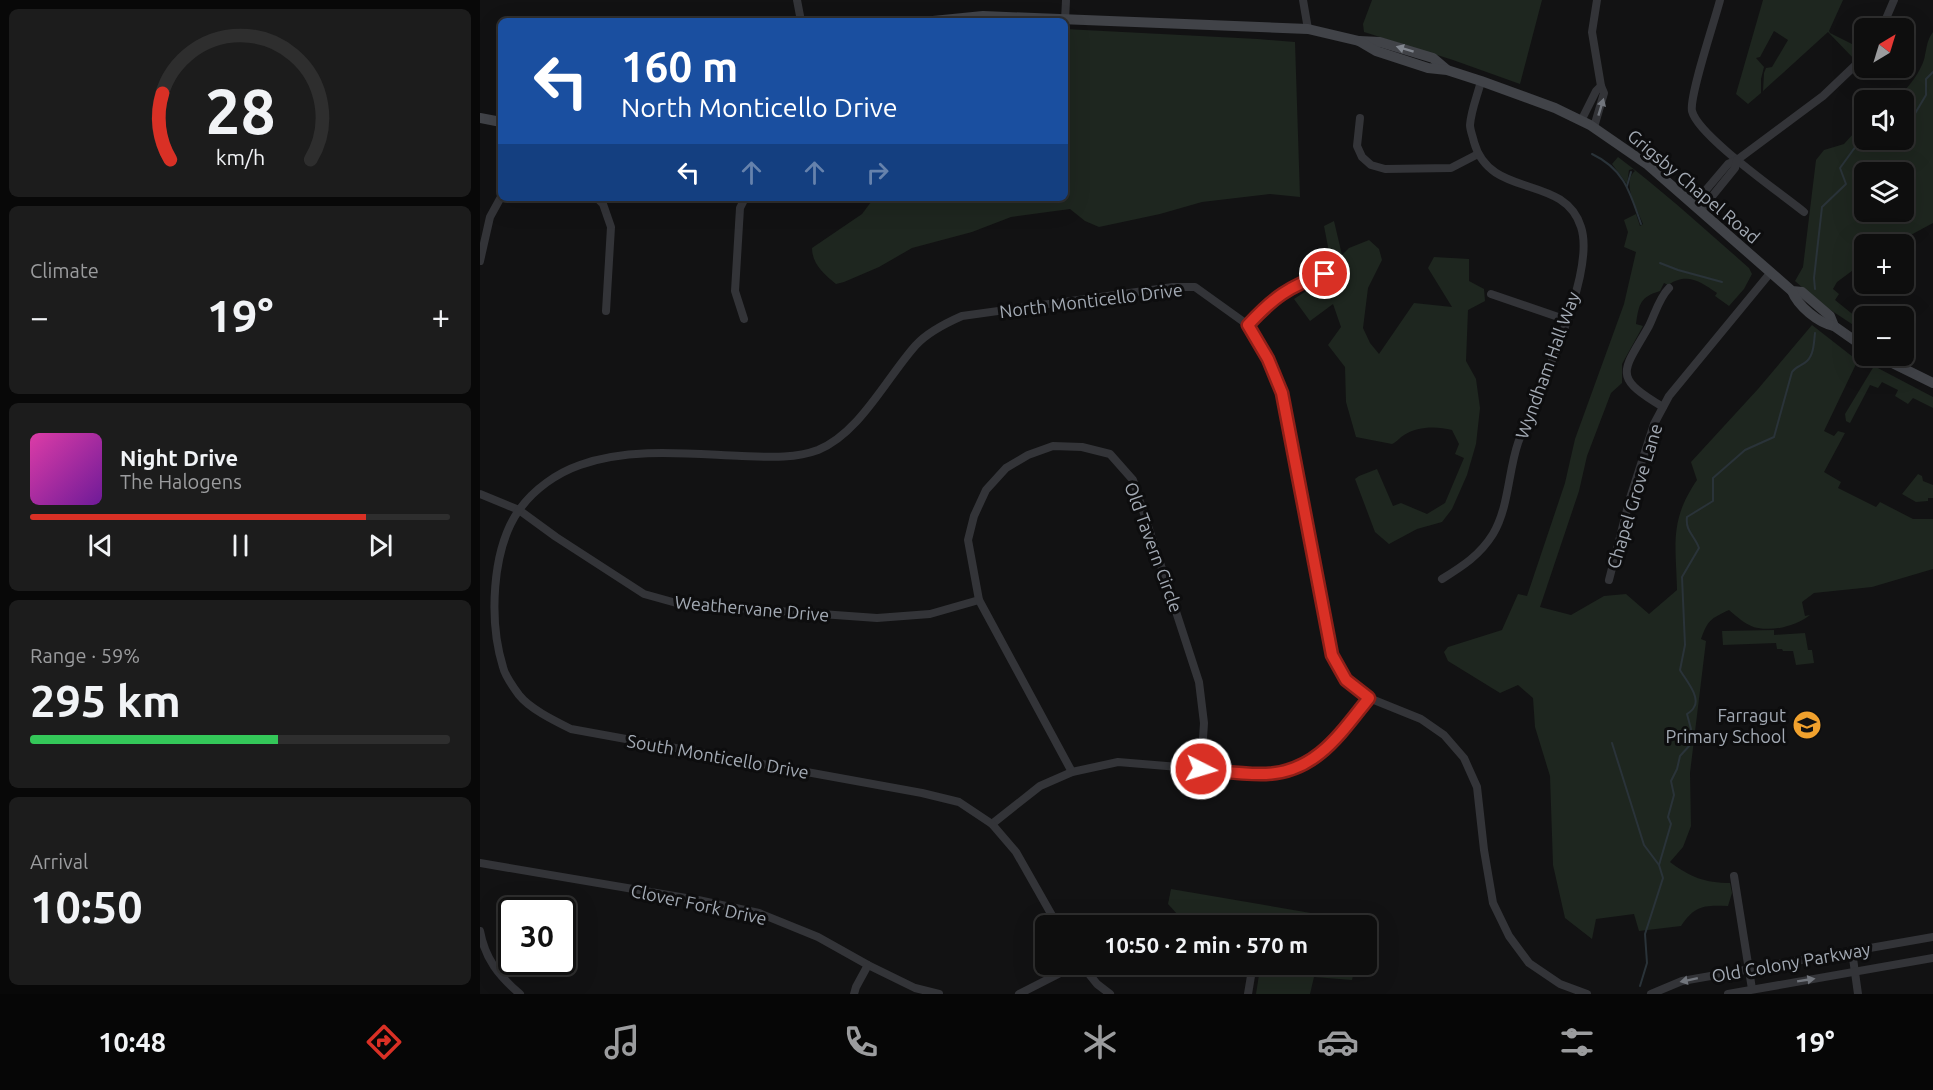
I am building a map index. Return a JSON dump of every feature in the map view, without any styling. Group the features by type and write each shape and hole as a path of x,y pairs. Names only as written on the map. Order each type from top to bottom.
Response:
{"street":[{"path":"797,0 800,18"},
{"path":"1065,18 1066,0"},
{"path":"1303,0 1308,29"},
{"path":"1594,127 1604,93 1592,32 1597,0"},
{"path":"1720,0 1694,92 1692,110 1698,123 1737,160 1804,212"},
{"path":"1886,18 1894,0"},
{"name":"Grigsby Chapel Road","path":"963,18 983,16 1016,18"},
{"name":"Grigsby Chapel Road","path":"1068,21 1308,29 1359,41 1376,51 1428,68 1447,70 1555,108 1594,127 1648,165 1792,291 1802,292 1830,316 1834,326 1854,340"},
{"path":"1698,207 1735,168 1737,160 1823,96 1854,67"},
{"name":"Wyndham Hall Way","path":"1442,579 1467,564 1482,551 1494,532 1502,510 1517,445 1567,320 1583,263 1582,228 1573,210 1559,197 1499,176 1485,165 1478,154 1470,126 1481,81"},
{"path":"1581,121 1596,91 1601,86"},
{"path":"480,118 498,121"},
{"path":"1360,118 1357,146 1362,157 1371,165 1385,170 1451,168 1478,154"},
{"path":"480,261 490,217 498,201"},
{"path":"600,201 611,227 606,311"},
{"path":"744,201 740,208 735,291 744,319"},
{"name":"Chapel Grove Lane","path":"1609,580 1630,498 1654,424 1669,396 1771,272"},
{"path":"1248,325 1270,302 1298,283 1325,274"},
{"name":"North Monticello Drive","path":"519,510 537,489 562,473 582,464 601,460 653,453 793,457 820,449 850,428 917,344 945,324 962,316 1173,287 1194,288 1248,325 1268,359 1282,393 1332,655 1346,680 1369,698 1421,719 1444,735 1464,758 1477,787 1493,903 1509,936 1529,963 1560,984 1587,994"},
{"path":"1663,407 1634,388 1628,380 1626,371 1633,351 1669,288"},
{"path":"1491,294 1567,320"},
{"path":"1898,366 1933,383"},
{"name":"Old Tavern Circle","path":"1072,772 979,600 968,540 974,516 986,490 1006,468 1028,455 1053,446 1082,447 1110,454 1133,480 1199,682 1204,723 1201,769"},
{"name":"Weathervane Drive","path":"480,494 519,510 644,594 680,604 877,618 930,614 979,600"},
{"name":"South Monticello Drive","path":"519,510 505,537 495,583 497,639 503,670 520,696 549,718 571,729 922,793 959,802 992,824 1016,852 1052,915"},
{"path":"992,824 1040,786 1072,772 1118,762 1264,774 1291,771 1311,761 1329,746 1369,698"},
{"name":"Clover Fork Drive","path":"480,863 698,900 759,913 819,937 915,988 939,994"},
{"path":"1734,876 1752,989"},
{"path":"480,931 491,962 501,978 520,994"},
{"name":"Old Colony Parkway","path":"1651,994 1683,981 1933,937"},
{"path":"1852,951 1858,994"},
{"name":"Old Colony Parkway","path":"1728,994 1933,958"},
{"path":"854,994 868,965"},
{"path":"1019,994 1057,975"},
{"path":"1089,975 1110,994"},
{"path":"1248,994 1251,975"}],"shaded area":[{"path":"1372,0 1542,0 1520,84 1364,32 1363,24"},
{"path":"1763,0 1843,0 1829,31 1854,45 1854,59 1828,32 1763,91 1766,68 1772,67 1788,40 1774,31 1760,57 1756,58 1764,67 1761,93 1748,104 1736,94"},
{"path":"1068,29 1295,42 1300,197 1270,194 1202,202 1099,227 1085,221 1070,209 1011,217 972,232 912,248 879,267 836,284 816,264 812,248 862,214 872,201 1068,201"},
{"path":"1933,32 1933,223 1913,234 1854,234 1854,269 1837,282 1833,289 1839,294 1835,300 1854,315 1854,325 1820,303 1795,281 1803,267 1816,160 1824,150 1844,144 1854,133 1854,150 1914,150 1914,90 1905,90 1924,61"},
{"path":"1618,157 1701,225 1749,268 1752,274 1744,289 1729,306 1715,296 1717,293 1699,282 1688,279 1675,281 1668,285 1664,283 1660,291 1648,296 1642,302 1636,324 1643,326 1622,364 1622,383 1611,393 1587,456 1579,491 1540,607 1571,615 1604,596 1626,594 1649,614 1677,590 1676,533 1678,521 1688,495 1697,480 1691,462 1758,389 1812,325 1853,357 1855,366 1824,431 1834,436 1838,431 1845,433 1824,472 1841,482 1838,488 1876,507 1880,502 1913,519 1933,519 1933,569 1872,587 1814,593 1802,602 1805,616 1810,615 1785,627 1765,629 1750,626 1729,610 1710,621 1701,639 1706,641 1690,773 1691,826 1683,847 1670,862 1698,878 1730,883 1732,893 1728,906 1706,906 1696,910 1681,926 1639,931 1634,914 1596,919 1592,939 1565,918 1553,865 1550,776 1535,727 1533,698 1518,685 1500,693 1448,661 1444,652 1448,647 1502,630 1518,594 1527,596 1565,483 1575,439 1624,304 1636,252 1624,247 1628,232 1624,220 1636,214 1640,226 1643,224 1630,189 1631,176 1635,171 1629,170 1627,184 1612,164"},
{"path":"1334,221 1342,255 1349,248 1369,240 1379,249 1382,260 1368,288 1363,328 1370,343 1379,354 1414,303 1452,307 1428,268 1434,257 1469,259 1469,281 1484,289 1485,301 1468,310 1466,361 1476,379 1480,408 1476,444 1467,475 1452,509 1442,522 1417,529 1389,544 1375,532 1355,479 1377,469 1393,506 1401,503 1427,514 1445,503 1464,458 1455,454 1459,444 1452,430 1434,427 1415,430 1392,444 1356,437 1346,402 1345,367 1328,345 1341,327 1333,304 1310,321 1294,299 1326,278 1334,278 1324,226"},
{"path":"1874,366 1933,397 1933,408 1913,398 1908,404 1895,396 1898,390 1882,382 1878,388 1870,385 1850,423 1846,421 1845,414"},
{"path":"1918,474 1922,476 1923,481 1933,485 1933,498 1928,498 1928,501 1916,502 1902,494"},
{"path":"1774,630 1774,635 1805,633 1808,650 1812,650 1814,663 1796,665 1793,651 1777,649 1776,643 1723,645 1722,631"},
{"path":"1171,889 1322,915 1178,915 1168,904"},
{"path":"1259,975 1353,975 1352,980 1314,977 1310,994 1256,994"}],"waterway":[{"path":"1914,115 1926,95 1926,79 1933,72"},
{"path":"1815,289 1814,278 1822,207 1846,184 1840,168 1854,149"},
{"path":"1592,154 1619,174 1629,192 1641,224"},
{"path":"1627,186 1631,172"},
{"path":"1660,263 1722,282"},
{"path":"1659,865 1671,824 1668,817 1674,795 1671,781 1680,756 1690,745 1691,729 1687,714 1696,703 1694,693 1680,670 1685,645 1682,577 1699,548 1689,530 1687,517 1713,501 1713,478 1745,450 1774,437 1792,372 1805,363 1811,355 1815,333"},
{"path":"1612,743 1644,845 1659,865 1663,878 1645,934 1647,963 1640,986"}],"place":[{"name":"Farragut Primary School","path":"1807,725"}],"route":[{"path":"1201,769 1264,774 1291,771 1311,761 1329,746 1369,698 1346,680 1332,655 1282,393 1268,359 1248,325 1270,302 1298,283 1325,274"}]}
